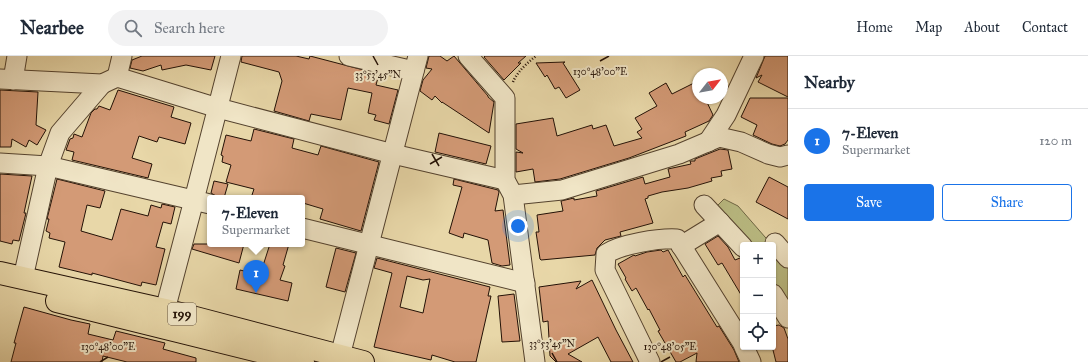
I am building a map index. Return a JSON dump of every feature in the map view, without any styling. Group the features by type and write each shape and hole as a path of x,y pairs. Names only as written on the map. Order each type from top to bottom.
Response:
{"highway":[{"name":"199","path":"0,273 165,310 363,362"},
{"name":"199","path":"0,287 303,362"}],"street":[{"path":"17,56 7,79 109,80 393,154 509,187 562,190 679,154 719,137 741,142 768,154 780,157 788,155"},
{"path":"23,278 48,166 60,133 109,80 122,56"},
{"path":"165,310 202,202 218,108 231,56"},
{"path":"340,356 416,64 350,56"},
{"path":"468,56 505,98 509,187 525,283 535,362"},
{"path":"708,142 726,115 754,56"},
{"path":"0,163 48,166 202,202"},
{"path":"704,205 740,244"},
{"path":"681,246 720,222"},
{"path":"305,229 525,283"},
{"path":"650,362 605,270 606,254 613,249 662,239 677,239 740,339"},
{"path":"776,299 788,318"},
{"path":"745,350 751,362"}],"path":[{"path":"505,98 515,78 536,56"}],"green space":[{"path":"724,199 738,206 769,242 744,242 714,209"},
{"path":"776,250 788,264 788,310 776,290"}],"building":[{"path":"142,56 215,56 211,70 186,65 162,70 161,65 143,71 130,68 132,60"},
{"path":"242,56 296,56 309,59 310,56 379,74 376,85 398,90 389,124 374,120 376,115 368,113 372,93 348,88 341,120 311,114 309,121 274,111 282,81 279,72 241,62"},
{"path":"429,56 440,56 447,61 454,56 488,97 494,102 489,133 442,103 435,96 432,100 420,91 423,80 432,69 426,68"},
{"path":"526,56 504,80 484,57"},
{"path":"765,56 788,56 788,97 758,82 762,75 756,78"},
{"path":"565,62 563,63 580,90 566,98 559,87 555,89 547,75 545,77 536,63"},
{"path":"666,83 672,94 692,84 692,104 708,104 713,115 709,121 685,132 686,136 629,158 560,179 535,182 533,169 516,172 516,152 523,153 516,149 516,124 553,118 557,136 592,125 593,129 606,125 614,146 642,138 637,132 642,129 635,118 657,106 649,93"},
{"path":"0,90 38,92 36,125 46,130 37,145 29,140 26,147 12,139 11,147 0,147"},
{"path":"118,90 174,107 171,117 191,123 185,144 159,137 157,142 139,136 132,158 152,164 148,178 72,160 74,152 66,150 70,139 73,138 74,134 82,137 91,113 95,109 99,106 110,110"},
{"path":"750,98 788,98 788,140 785,144 780,146 772,144 753,135 757,125 741,117"},
{"path":"254,129 294,139 292,148 318,155 321,146 379,162 361,231 320,219 323,209 305,204 305,195 252,195 254,189 226,182 231,165 222,162 223,156 221,155 226,135 251,141"},
{"path":"439,133 491,146 486,164 435,152"},
{"path":"720,149 728,150 732,169 721,171 722,176 711,178 712,181 688,188 648,196 648,198 645,199 653,223 620,232 621,236 605,240 597,248 595,255 540,259 536,232 539,232 537,215 563,211 561,201 597,196 596,191 643,177 645,184 670,177 668,169 691,164 690,161 695,161 695,159"},
{"path":"0,174 32,176 24,213 26,213 19,241 13,240 12,244 0,241"},
{"path":"769,177 788,187 788,219 756,202"},
{"path":"57,179 105,191 100,208 87,205 81,231 112,240 121,209 148,216 151,205 161,208 162,204 175,207 171,224 163,222 156,247 165,249 156,285 142,282 141,286 92,273 92,275 59,267 65,242 49,238 50,233 46,231 49,219 47,219"},
{"path":"454,179 498,190 499,192 495,211 503,210 510,265 502,266 492,263 488,240 464,233 463,238 449,233 462,187 453,185"},
{"path":"214,181 228,184 225,195 214,195 211,193"},
{"path":"718,236 728,247 735,260 740,258 740,293 722,263 718,265 705,244"},
{"path":"194,244 207,244 207,247 243,247 239,263 192,249"},
{"path":"269,247 288,247 283,265 285,266 280,280 292,283 288,301 236,289 240,270 260,275"},
{"path":"336,248 356,253 345,292 326,287"},
{"path":"661,250 663,252 668,250 683,277 685,275 717,327 719,326 734,350 739,362 696,362 697,353 680,362 676,362 658,331 660,330 649,309 648,310 636,288 632,291 618,264 634,255"},
{"path":"377,258 490,287 488,296 491,296 476,362 455,362 432,355 431,360 374,347 392,273 374,268","holes":["407,276 423,280 430,279 423,313 400,307"]},
{"path":"592,280 633,362 611,362 598,337 568,354 582,362 556,362 550,356 548,321 543,322 539,287 581,281 576,289"},
{"path":"514,294 520,341 502,342 498,296"},
{"path":"24,307 90,324 88,334 113,340 116,331 165,343 163,349 196,358 196,362 127,362 103,356 102,362 11,362 16,343 14,343"},
{"path":"779,325 784,328 788,339 788,362 776,362 773,350 776,350 776,326"}],"place":[{"name":"7-Eleven","path":"256,293"}]}
